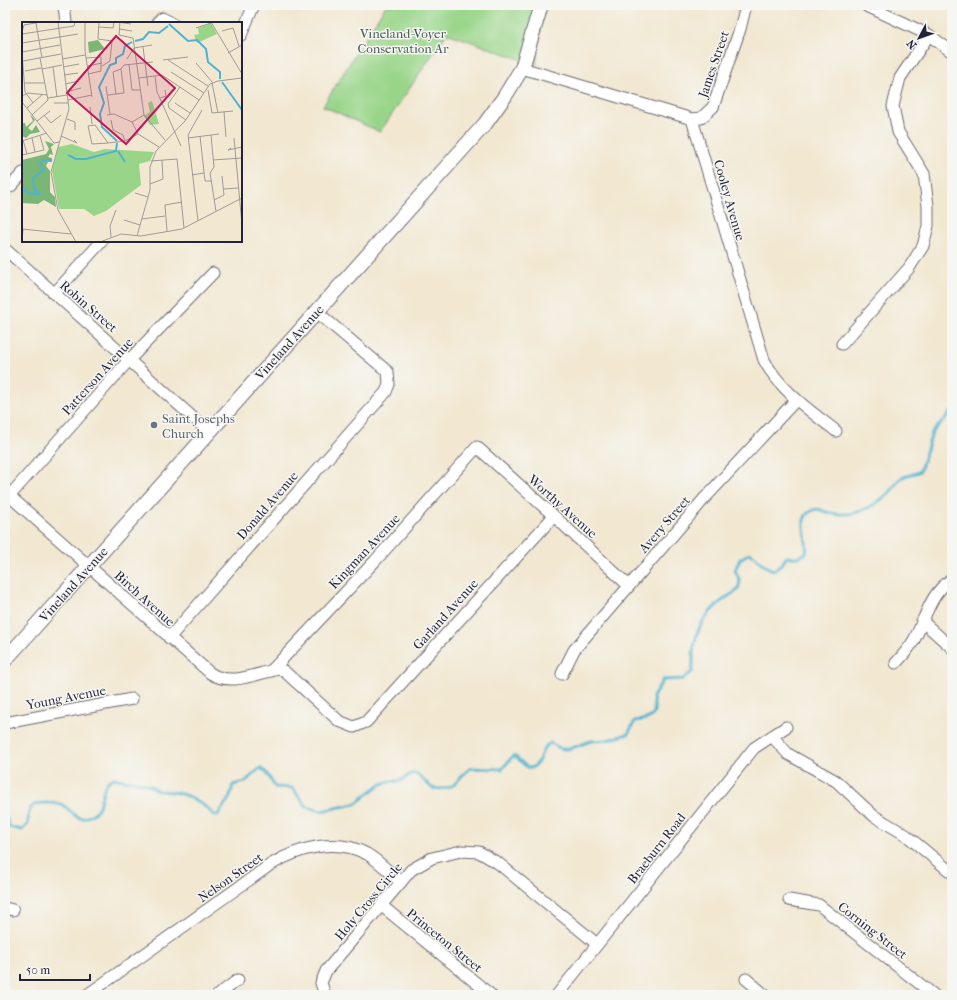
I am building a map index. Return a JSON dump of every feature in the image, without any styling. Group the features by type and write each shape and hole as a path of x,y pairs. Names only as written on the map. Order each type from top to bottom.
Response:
{"street":[{"path":"64,5 66,22"},
{"path":"242,33 254,5"},
{"name":"Vineland Avenue","path":"5,660 485,124 522,68 541,5"},
{"name":"James Street","path":"692,119 701,118 713,107 740,29 746,5"},
{"path":"865,5 929,35 952,52"},
{"path":"842,344 909,268 920,252 927,233 928,206 924,174 914,154 898,132 893,106 900,78 929,35"},
{"path":"522,68 692,119"},
{"name":"Cooley Avenue","path":"692,119 762,354 772,373 796,400 836,431"},
{"path":"5,189 11,186 22,174"},
{"path":"54,294 101,242"},
{"name":"Robin Street","path":"5,249 209,432"},
{"name":"Patterson Avenue","path":"7,496 129,360 213,272"},
{"name":"Donald Avenue","path":"169,638 386,392 390,384 388,372 317,312"},
{"name":"Avery Street","path":"562,674 574,650 704,499 796,400"},
{"name":"Worthy Avenue","path":"476,447 554,516 629,586"},
{"name":"Kingman Avenue","path":"271,671 375,561 476,447"},
{"name":"Birch Avenue","path":"7,496 169,638 215,676 237,679 271,671"},
{"name":"Garland Avenue","path":"271,671 279,669 284,671 339,721 354,727 366,722 554,516"},
{"path":"896,663 911,645 934,597 944,585 952,580"},
{"path":"922,621 952,648"},
{"name":"Young Avenue","path":"5,723 132,699"},
{"name":"Braeburn Road","path":"557,995 754,748 786,727"},
{"path":"772,736 788,754 836,781 874,816 906,835 952,873"},
{"name":"Nelson Street","path":"87,995 270,865 290,854 314,848 347,847 367,854 401,882"},
{"name":"Holy Cross Circle","path":"325,995 321,983 326,971 401,882 418,865 432,858 461,851 479,852 498,863 597,944"},
{"name":"Corning Street","path":"789,900 819,905 934,995"},
{"name":"Princeton Street","path":"382,906 492,995"},
{"path":"746,979 765,995"},
{"path":"218,995 238,980"}],"green space":[{"name":"Vineland-Voyer Conservation Ar","path":"386,5 544,5 536,65 447,33 380,132 323,106"}],"waterway":[{"path":"5,813 9,827 22,830 28,824 29,811 31,808 36,804 41,803 60,804 79,818 84,818 92,815 97,810 105,785 115,778 143,783 158,791 182,794 202,804 214,815 218,815 230,797 233,785 245,782 260,768 266,772 275,787 292,788 307,807 321,811 355,804 379,785 391,781 400,781 413,773 417,774 432,788 447,788 455,784 471,768 502,769 513,756 531,768 538,763 544,748 551,743 561,749 569,749 591,741 607,740 628,734 635,721 647,719 653,715 653,697 663,680 683,679 692,672 693,650 699,628 715,607 738,590 740,581 735,570 740,559 750,553 764,565 774,570 780,566 787,557 799,557 806,553 807,547 804,521 810,512 818,509 828,513 848,514 866,509 883,498 894,488 900,479 920,471 932,433 952,411"}],"place":[{"name":"Saint Josephs Church","path":"154,425"}]}
